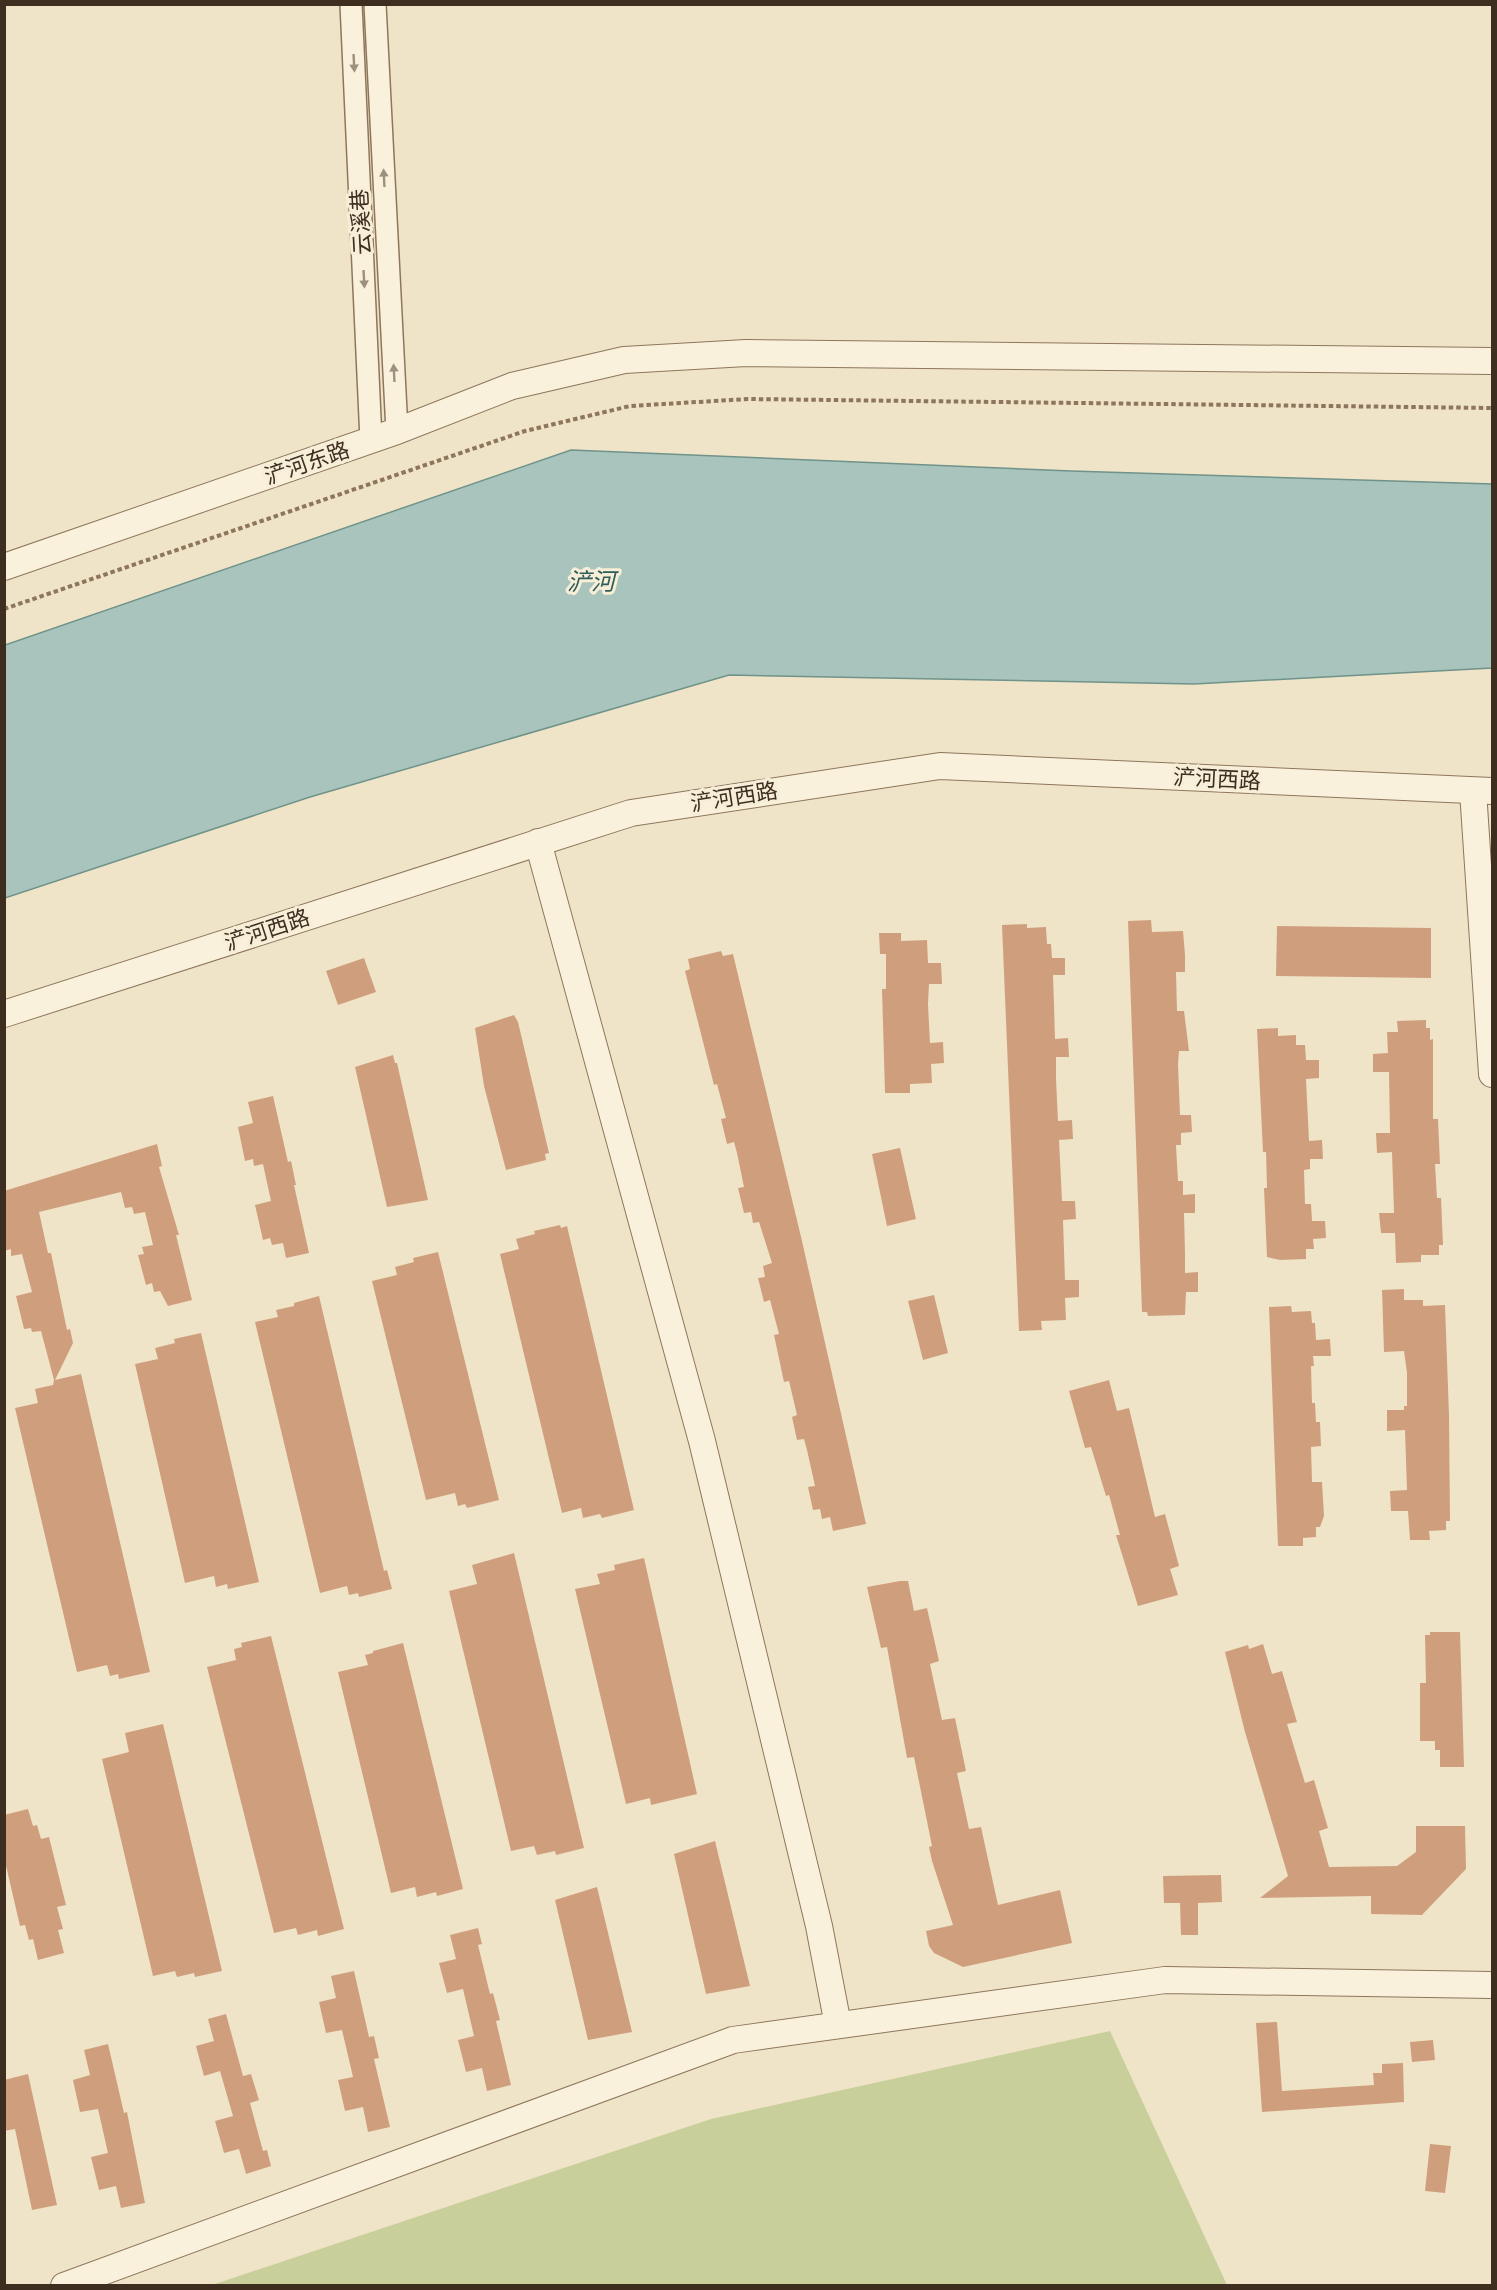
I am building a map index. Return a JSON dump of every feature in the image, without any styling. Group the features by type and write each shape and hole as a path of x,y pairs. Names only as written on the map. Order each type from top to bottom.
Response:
{"street":[{"name":"云溪巷","path":"351,4 371,440"},
{"name":"云溪巷","path":"375,4 396,431"},
{"path":"371,440 512,386 635,359 746,352 1492,361"},
{"name":"浐河东路","path":"4,567 371,440"},
{"name":"浐河东路","path":"4,585 340,466 371,440"},
{"name":"浐河西路","path":"4,1014 631,813 940,766 1483,791"},
{"path":"1483,791 1492,1074"},
{"path":"538,842 702,1441 819,1926 838,2025"},
{"path":"64,2286 733,2040 1165,1980 1492,1985"}],"path":[{"path":"4,609 525,430 630,406 747,399 1492,408"}],"green space":[{"path":"1110,2031 1227,2285 212,2285 711,2119"}],"water":[{"name":"浐河","path":"571,450 1071,471 1492,484 1492,668 1194,684 729,675 310,797 5,898 5,645"}],"building":[{"path":"1151,920 1152,932 1183,931 1185,972 1176,972 1177,1011 1184,1011 1189,1051 1179,1051 1180,1115 1191,1115 1192,1132 1181,1133 1181,1145 1176,1145 1178,1181 1183,1181 1183,1195 1195,1194 1195,1213 1184,1213 1185,1273 1198,1272 1198,1292 1186,1292 1185,1315 1148,1316 1147,1312 1142,1312 1128,921"},
{"path":"1027,924 1027,928 1046,927 1047,944 1051,944 1052,958 1065,958 1065,975 1053,975 1055,1039 1068,1038 1069,1057 1056,1057 1056,1079 1058,1121 1072,1120 1073,1139 1059,1140 1062,1201 1075,1201 1076,1219 1063,1220 1065,1280 1079,1280 1079,1297 1065,1298 1066,1320 1041,1321 1042,1330 1019,1331 1002,925"},
{"path":"1277,926 1431,928 1431,978 1276,976"},
{"path":"879,933 901,933 901,941 927,940 928,963 941,963 942,984 929,984 928,1004 930,1043 943,1042 944,1063 931,1064 932,1083 910,1084 910,1093 885,1093 882,989 886,989 886,954 880,954"},
{"path":"721,951 723,956 733,954 802,1241 866,1524 833,1531 830,1517 822,1519 820,1509 813,1510 808,1487 815,1486 807,1450 804,1439 797,1440 792,1417 797,1415 789,1381 784,1382 774,1335 779,1334 770,1300 764,1302 758,1278 765,1277 763,1266 772,1263 759,1222 753,1223 751,1212 744,1213 738,1188 744,1187 737,1153 734,1142 727,1144 721,1119 726,1118 717,1084 714,1085 685,971 690,969 688,959"},
{"path":"364,958 376,992 338,1005 326,971"},
{"path":"514,1015 518,1022 549,1153 545,1154 546,1160 506,1170 484,1086 475,1028"},
{"path":"1426,1020 1426,1028 1430,1028 1430,1040 1433,1039 1433,1119 1438,1119 1440,1164 1435,1164 1437,1198 1441,1198 1443,1245 1439,1245 1439,1255 1421,1255 1421,1262 1396,1263 1395,1233 1381,1233 1379,1213 1394,1213 1392,1152 1377,1153 1376,1133 1390,1133 1389,1072 1373,1072 1373,1054 1388,1053 1387,1032 1398,1032 1397,1021"},
{"path":"1278,1028 1278,1036 1296,1035 1296,1045 1305,1045 1306,1060 1319,1060 1319,1078 1306,1079 1309,1141 1322,1140 1323,1159 1310,1159 1310,1169 1304,1170 1305,1204 1311,1204 1312,1221 1325,1221 1326,1238 1313,1239 1314,1249 1306,1249 1306,1259 1280,1260 1267,1257 1264,1188 1267,1188 1266,1152 1263,1152 1257,1029"},
{"path":"393,1055 397,1063 428,1200 387,1207 355,1067"},
{"path":"273,1096 288,1162 291,1161 309,1253 286,1258 283,1243 272,1245 270,1238 263,1240 255,1205 271,1201 263,1164 254,1166 253,1159 245,1161 238,1127 253,1123 248,1102"},
{"path":"157,1144 162,1166 159,1167 179,1235 176,1235 192,1300 168,1306 160,1291 154,1292 152,1283 146,1285 138,1255 144,1254 142,1247 153,1245 145,1212 134,1214 132,1207 125,1208 121,1192 39,1212 48,1253 51,1253 67,1330 70,1329 73,1343 55,1380 81,1374 150,1672 119,1679 118,1674 110,1676 107,1665 77,1672 15,1408 38,1403 35,1389 53,1385 54,1380 41,1331 32,1332 31,1328 24,1329 16,1296 32,1292 22,1254 11,1256 11,1249 4,1251 4,1191"},
{"path":"900,1148 916,1219 887,1226 872,1154"},
{"path":"560,1225 561,1228 567,1226 634,1510 602,1518 600,1514 583,1518 581,1508 562,1513 500,1254 519,1249 516,1239 535,1234 534,1231"},
{"path":"438,1252 499,1500 467,1508 465,1504 458,1506 455,1493 426,1500 372,1281 397,1275 395,1267 414,1262 413,1258"},
{"path":"1404,1289 1404,1300 1423,1300 1423,1306 1445,1305 1450,1521 1446,1521 1446,1530 1429,1531 1430,1540 1410,1540 1408,1511 1391,1511 1390,1491 1407,1490 1405,1430 1387,1431 1387,1410 1404,1410 1404,1406 1407,1406 1407,1373 1404,1351 1384,1352 1382,1290"},
{"path":"934,1295 948,1353 923,1360 908,1301"},
{"path":"319,1296 384,1571 387,1570 392,1589 359,1597 358,1593 349,1595 347,1586 320,1593 255,1322 278,1317 276,1310"},
{"path":"1291,1306 1292,1312 1311,1311 1312,1323 1315,1323 1316,1340 1330,1339 1331,1356 1313,1356 1314,1366 1311,1366 1312,1403 1315,1403 1316,1422 1320,1422 1321,1446 1311,1447 1312,1482 1322,1482 1324,1516 1320,1527 1316,1527 1316,1537 1303,1538 1303,1546 1278,1546 1269,1307"},
{"path":"201,1333 259,1582 228,1589 227,1584 216,1587 214,1576 185,1583 135,1364 158,1359 155,1348 175,1343 174,1339"},
{"path":"1109,1380 1117,1411 1129,1408 1155,1517 1165,1514 1179,1566 1170,1569 1178,1595 1138,1606 1116,1535 1120,1535 1109,1495 1106,1496 1091,1447 1085,1448 1069,1391"},
{"path":"514,1553 584,1848 556,1855 555,1851 537,1855 534,1846 511,1851 449,1591 477,1584 472,1565"},
{"path":"644,1558 697,1794 651,1805 650,1798 626,1804 575,1589 600,1584 597,1574 615,1570 614,1565"},
{"path":"908,1581 914,1611 927,1608 939,1661 930,1664 942,1720 955,1718 966,1771 957,1773 969,1829 981,1827 998,1905 1060,1890 1072,1943 963,1967 934,1953 929,1946 926,1931 953,1925 932,1861 929,1847 932,1846 914,1757 907,1758 887,1647 881,1648 867,1587"},
{"path":"1430,1632 1460,1632 1464,1767 1440,1767 1440,1750 1435,1750 1435,1741 1420,1741 1420,1683 1426,1683 1425,1635 1430,1635"},
{"path":"271,1636 344,1929 318,1936 317,1930 298,1935 296,1928 274,1933 207,1667 236,1660 234,1649 242,1647 241,1643"},
{"path":"403,1643 463,1889 437,1896 436,1892 417,1897 415,1887 391,1893 338,1672 368,1665 365,1655"},
{"path":"1263,1644 1272,1674 1282,1671 1297,1722 1287,1724 1305,1783 1314,1780 1328,1828 1319,1831 1329,1867 1397,1866 1416,1852 1416,1826 1465,1826 1466,1869 1422,1915 1371,1914 1371,1896 1260,1898 1288,1876 1245,1732 1225,1652 1248,1645 1249,1649"},
{"path":"163,1724 222,1971 195,1977 194,1973 177,1977 175,1971 153,1976 102,1759 129,1752 125,1733"},
{"path":"28,1809 33,1826 37,1825 41,1839 49,1837 66,1905 57,1907 63,1929 58,1930 64,1953 38,1960 33,1939 29,1940 25,1925 20,1926 4,1857 4,1815"},
{"path":"715,1841 750,1986 706,1994 674,1854"},
{"path":"1221,1875 1222,1902 1198,1903 1198,1935 1181,1935 1180,1903 1164,1903 1163,1876"},
{"path":"597,1887 632,2032 588,2040 555,1900"},
{"path":"478,1928 482,1944 478,1945 490,1994 493,1993 500,2020 496,2021 511,2085 487,2091 482,2068 466,2072 458,2040 474,2036 463,1989 447,1993 439,1963 456,1959 450,1935"},
{"path":"354,1971 369,2037 374,2036 379,2058 374,2059 390,2127 368,2132 363,2107 345,2111 338,2080 353,2077 342,2030 326,2033 319,2002 336,1998 331,1976"},
{"path":"226,2014 243,2076 251,2074 259,2100 250,2103 263,2151 267,2150 271,2166 246,2174 239,2149 224,2153 215,2121 233,2116 220,2071 204,2076 196,2046 214,2041 208,2019"},
{"path":"1277,2022 1282,2091 1374,2085 1373,2073 1382,2073 1382,2064 1403,2063 1404,2102 1262,2112 1256,2023"},
{"path":"1433,2040 1435,2060 1412,2062 1410,2042"},
{"path":"108,2044 124,2113 127,2112 145,2203 121,2208 116,2186 99,2190 91,2157 108,2153 98,2109 80,2112 73,2080 90,2075 84,2050"},
{"path":"28,2074 57,2205 32,2210 15,2129 4,2131 4,2080"},
{"path":"1430,2144 1451,2146 1445,2193 1425,2191"}]}
